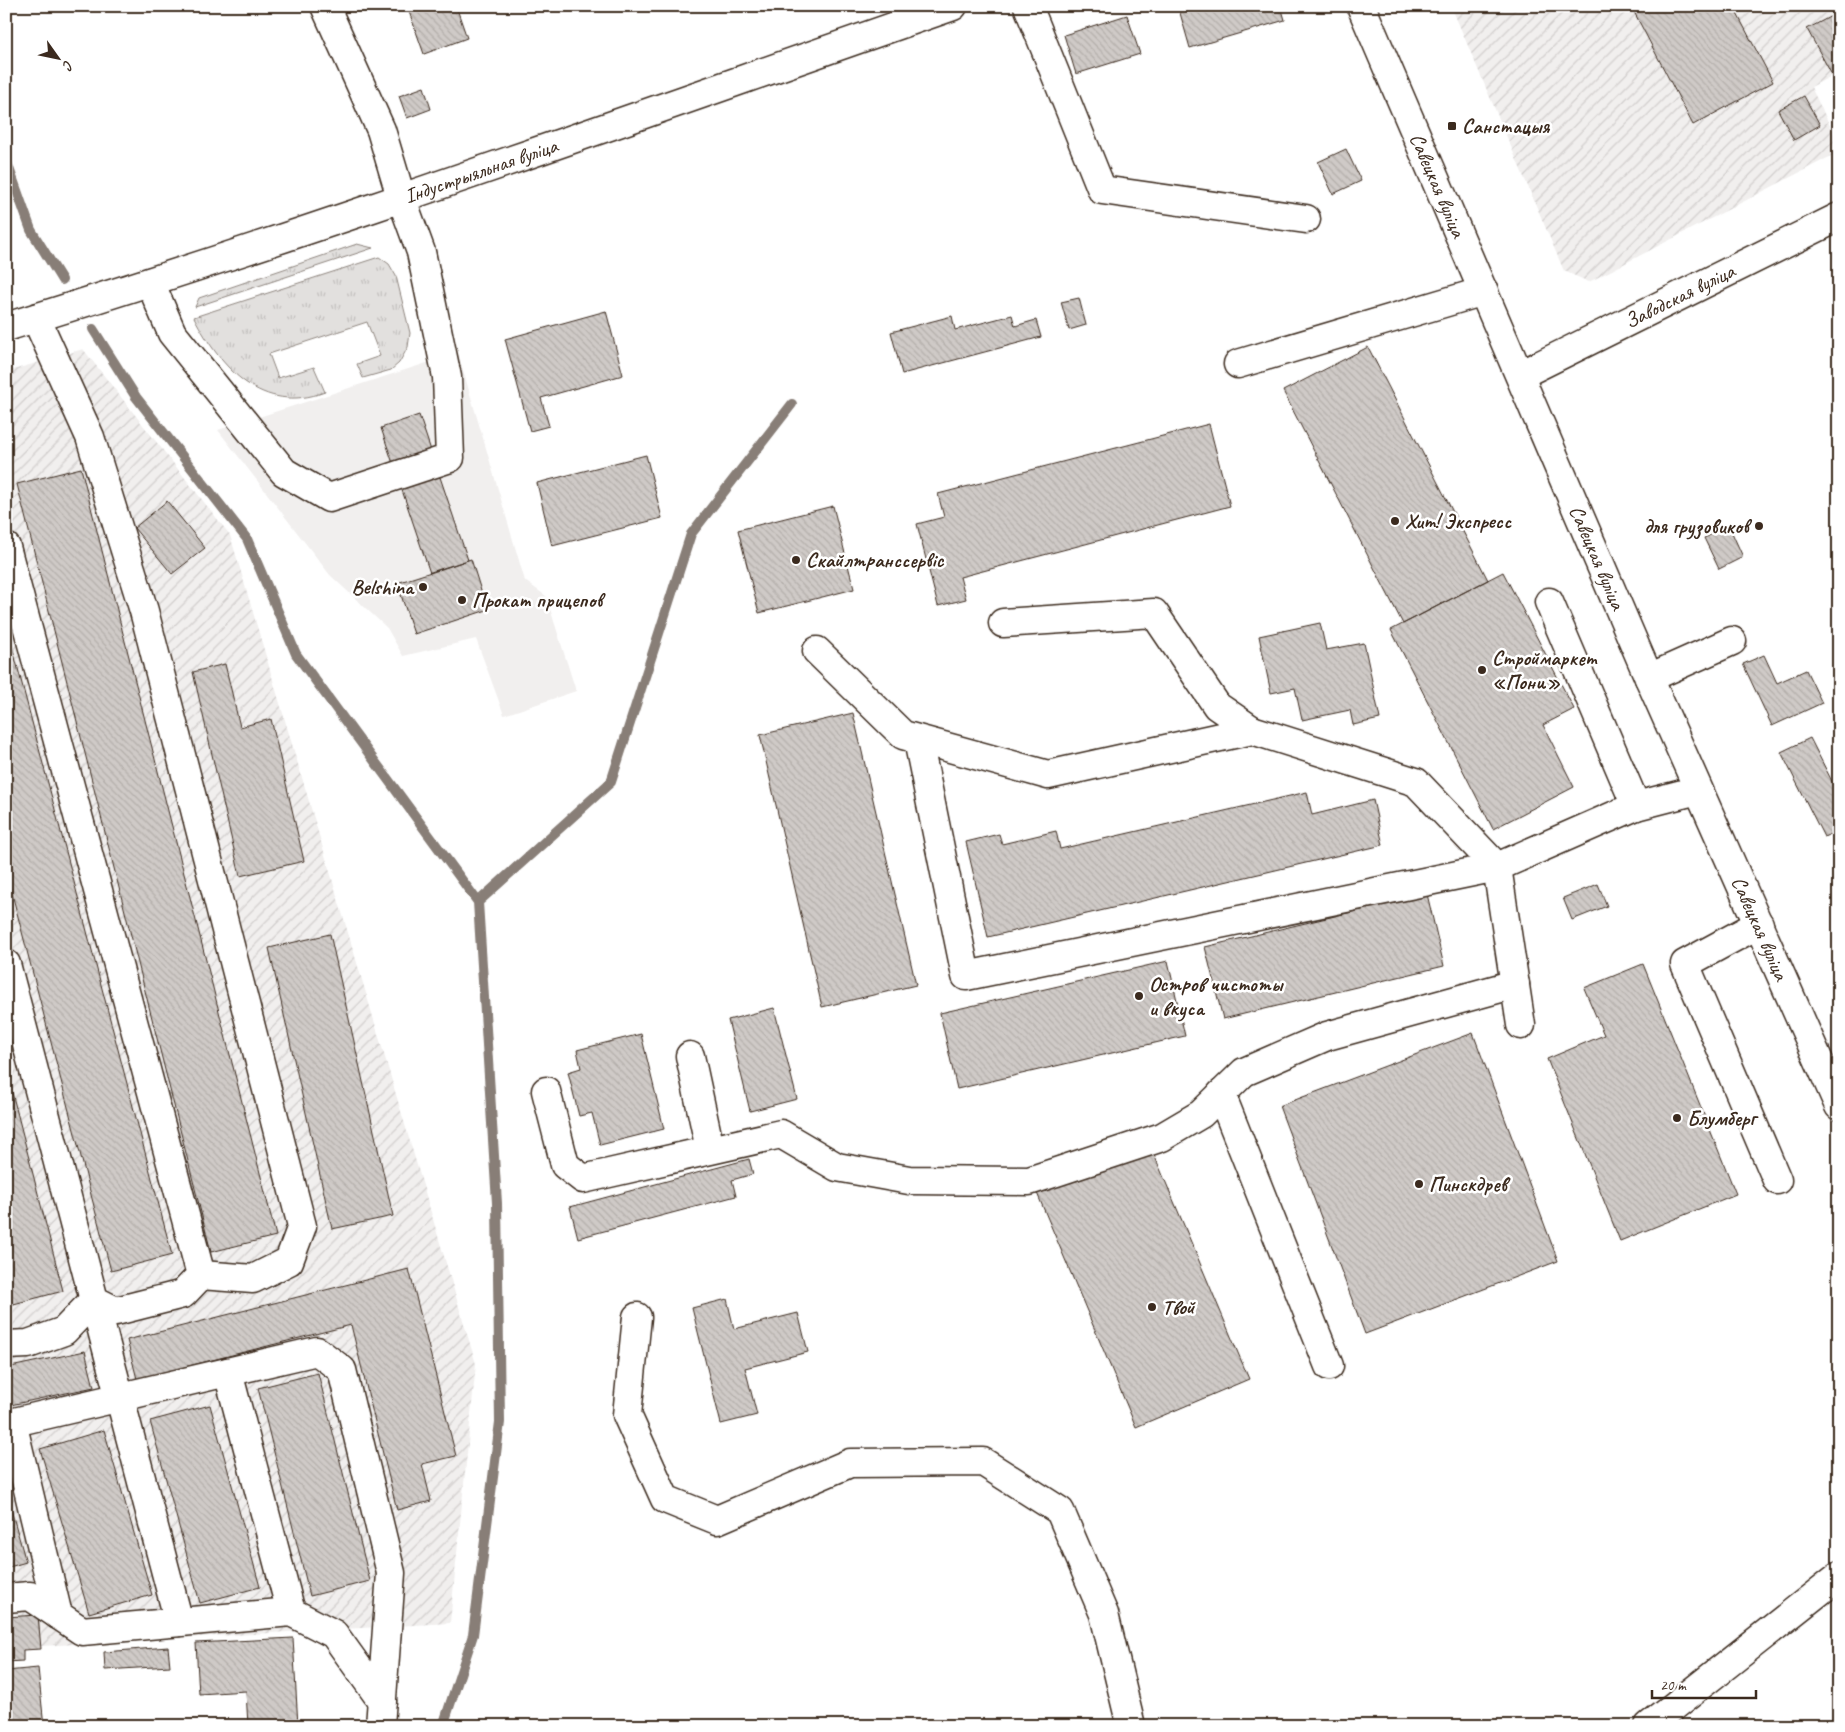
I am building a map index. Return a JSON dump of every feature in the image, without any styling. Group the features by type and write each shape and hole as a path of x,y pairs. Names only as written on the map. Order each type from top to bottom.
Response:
{"street":[{"path":"150,282 172,333 284,472 329,498 450,458 448,377 421,252 401,197 381,130 325,6"},
{"name":"Індустрыяльная вуліца","path":"6,327 150,282 954,6"},
{"path":"1028,6 1102,190 1306,219"},
{"name":"Савецкая вуліца","path":"1361,6 1698,790 1839,1106"},
{"name":"Заводская вуліца","path":"1520,374 1839,217"},
{"path":"1238,364 1484,291"},
{"path":"36,318 90,437 144,611 302,1226 289,1260 253,1279 201,1275"},
{"path":"6,547 201,1275"},
{"path":"1549,602 1636,806"},
{"path":"1003,623 1154,613 1217,706 1252,730 1416,782 1497,867 1521,1025"},
{"path":"1650,678 1732,641"},
{"path":"817,651 903,735 1048,775 1252,730"},
{"path":"918,740 966,976 1497,867 1636,806 1698,790"},
{"path":"1759,924 1685,964 1777,1180"},
{"path":"6,964 179,1622"},
{"path":"546,1091 565,1165 583,1179 781,1134 837,1167 909,1180 1028,1181 1162,1137 1201,1114 1244,1072 1327,1036 1515,984"},
{"path":"690,1056 710,1149"},
{"path":"1221,1094 1329,1366"},
{"path":"94,1300 116,1311 183,1294 201,1275"},
{"path":"6,1345 28,1344 64,1331 94,1300"},
{"path":"637,1317 627,1415 665,1499 717,1520 850,1463 983,1462 1060,1511 1104,1614 1131,1726"},
{"path":"58,1615 9,1423 317,1351 342,1370 391,1573 381,1713"},
{"path":"228,1372 291,1612"},
{"path":"1649,1726 1839,1576"},
{"path":"6,1598 30,1596 82,1631 291,1612 334,1634 381,1713"}],"shaded area":[{"path":"1451,6 1839,6 1839,72 1811,87 1839,144 1839,152 1589,282 1564,271"},
{"path":"83,349 230,535 476,1364 450,1623 6,1648 6,372"},
{"path":"458,353 525,581 546,596 576,691 504,715 476,639 403,656 387,628 330,575 218,430"}],"green space":[{"path":"357,244 373,248 195,307 199,298"},
{"path":"379,257 389,264 396,276 410,333 408,347 399,363 391,370 363,378 357,364 380,356 367,322 269,354 278,378 314,367 325,392 302,398 282,397 263,392 246,383 217,354 194,317"}],"building":[{"path":"407,6 456,6 467,38 424,54"},
{"path":"1178,6 1281,6 1285,20 1190,48"},
{"path":"1631,6 1733,6 1773,82 1693,125"},
{"path":"1839,12 1839,72 1832,75 1807,29"},
{"path":"1127,15 1140,54 1076,74 1064,35"},
{"path":"424,87 431,109 407,118 399,96"},
{"path":"1804,96 1820,125 1794,140 1778,110"},
{"path":"1346,149 1361,181 1333,194 1318,162"},
{"path":"1079,298 1086,325 1069,330 1061,302"},
{"path":"606,311 623,375 541,398 549,426 530,431 505,339"},
{"path":"1012,315 1015,326 1036,320 1041,337 902,374 891,332 952,316 955,330"},
{"path":"1368,347 1488,580 1403,624 1283,391"},
{"path":"419,415 468,560 430,573 381,428"},
{"path":"1209,424 1230,506 960,577 966,599 938,606 917,524 944,517 938,494"},
{"path":"646,455 662,518 552,546 537,483"},
{"path":"81,468 276,1236 211,1252 17,484"},
{"path":"167,501 205,548 172,574 134,528"},
{"name":"Скайлтранссервіс","path":"833,506 854,589 759,613 738,530"},
{"path":"1729,526 1743,557 1719,569 1704,538"},
{"path":"471,559 487,610 414,634 397,583"},
{"name":"Строймаркет «Пони»","path":"1503,572 1574,709 1543,725 1574,787 1493,829 1391,630"},
{"path":"6,623 172,1255 111,1271 6,871"},
{"path":"1320,623 1326,650 1364,643 1380,719 1353,725 1350,710 1302,720 1295,688 1271,693 1259,636"},
{"path":"1764,655 1777,683 1806,670 1822,703 1772,726 1743,664"},
{"path":"225,664 240,727 271,719 304,861 240,876 193,672"},
{"path":"853,713 916,985 822,1007 760,735"},
{"path":"1810,738 1839,795 1839,830 1824,837 1781,752"},
{"path":"1307,792 1312,815 1373,800 1383,845 988,937 966,842 999,834 1002,844 1056,831 1060,849"},
{"path":"1598,884 1607,906 1572,920 1563,898"},
{"path":"1427,894 1444,966 1223,1019 1205,947"},
{"path":"330,934 393,1216 332,1229 269,948"},
{"path":"1168,961 1185,1036 957,1089 940,1013"},
{"path":"1643,964 1736,1194 1620,1241 1547,1059 1604,1035 1584,988"},
{"path":"774,1008 797,1099 750,1111 728,1020"},
{"name":"Пинскдрев","path":"1473,1033 1558,1261 1365,1334 1279,1106"},
{"path":"641,1034 664,1129 600,1145 592,1113 579,1116 568,1072 581,1068 577,1050"},
{"path":"6,1069 63,1291 6,1306"},
{"name":"Твой","path":"1150,1145 1249,1379 1136,1427 1037,1193"},
{"path":"749,1159 753,1174 732,1180 736,1196 578,1238 570,1207"},
{"path":"409,1269 456,1456 422,1464 431,1501 397,1510 351,1325 137,1379 127,1340"},
{"path":"727,1299 734,1329 798,1313 808,1352 745,1368 757,1415 721,1424 692,1308"},
{"path":"85,1351 94,1387 6,1406 6,1368"},
{"path":"318,1373 370,1581 310,1596 258,1388"},
{"path":"210,1405 260,1587 200,1603 150,1421"},
{"path":"104,1430 152,1595 89,1613 40,1449"},
{"path":"6,1492 26,1562 6,1568"},
{"path":"38,1615 41,1649 23,1650 23,1661 6,1662 6,1617"},
{"path":"293,1638 298,1726 248,1726 246,1691 199,1694 196,1643"},
{"path":"168,1647 170,1666 105,1670 104,1652"},
{"path":"38,1668 44,1726 6,1726 6,1671"}],"waterway":[{"path":"6,160 31,230 62,280"},
{"path":"93,329 136,397 247,539 296,654 478,902 497,1203 500,1422 473,1635 443,1726"},
{"path":"478,902 611,782 691,534 792,404"}],"place":[{"name":"Санстацыя","path":"1452,126"},
{"name":"Хит! Экспресс","path":"1395,521"},
{"name":"для грузовиков","path":"1759,526"},
{"name":"Скайлтранссервіс","path":"796,560"},
{"name":"Belshina","path":"423,587"},
{"name":"Прокат прицепов","path":"462,600"},
{"name":"Строймаркет «Пони»","path":"1482,670"},
{"name":"Остров чистоты и вкуса","path":"1139,996"},
{"name":"Блумберг","path":"1677,1118"},
{"name":"Пинскдрев","path":"1419,1184"},
{"name":"Твой","path":"1152,1307"}]}
